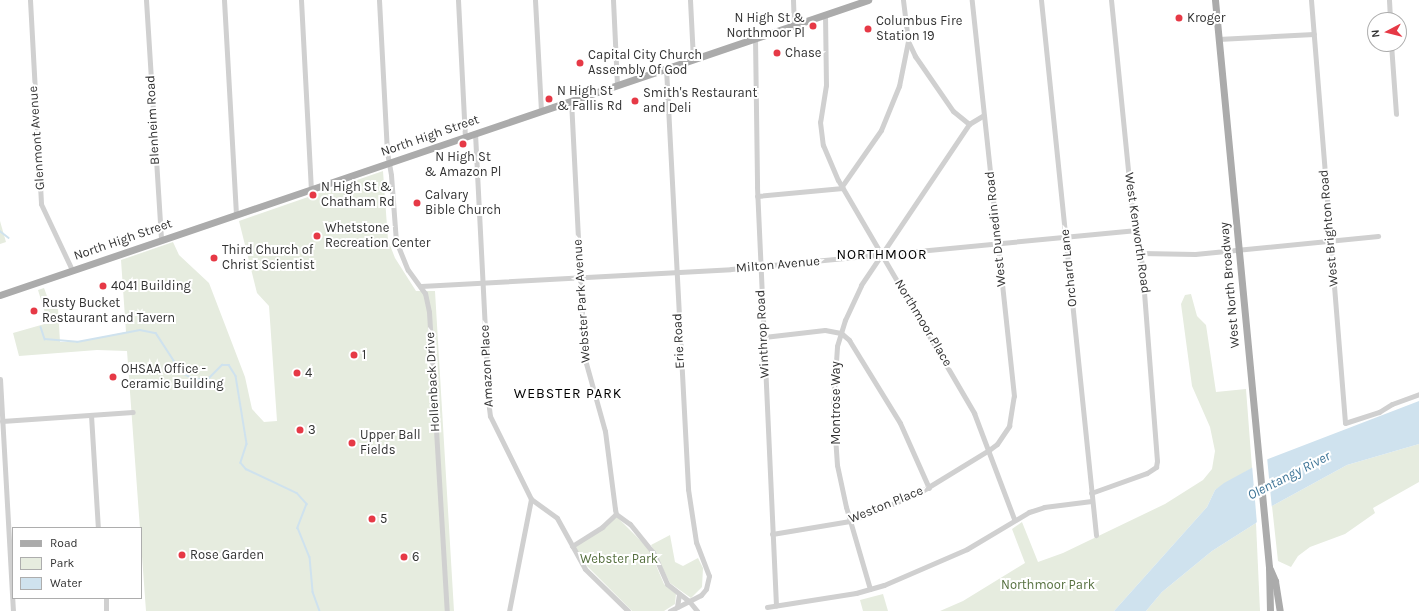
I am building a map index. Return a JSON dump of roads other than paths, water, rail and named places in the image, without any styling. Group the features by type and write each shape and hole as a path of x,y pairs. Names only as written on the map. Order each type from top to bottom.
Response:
{"main road":[{"name":"North High Street","path":"0,295 311,188 868,0"},
{"name":"West North Broadway","path":"1215,0 1269,567 1270,611"},
{"name":"West North Broadway","path":"1269,567 1276,581 1280,611"}],"street":[{"name":"Glenmont Avenue","path":"30,0 41,204 72,270"},
{"name":"Blenheim Road","path":"146,0 161,240"},
{"path":"224,0 236,215"},
{"path":"300,0 311,188"},
{"name":"Hollenback Drive","path":"379,0 388,162 398,248 408,270 421,286 429,312 447,611"},
{"path":"458,0 465,136"},
{"path":"535,0 541,110"},
{"path":"613,0 617,85"},
{"path":"690,0 693,59"},
{"path":"793,0 794,25"},
{"path":"757,196 842,187 881,130 899,86 908,41 904,0"},
{"name":"West Dunedin Road","path":"972,0 1014,396 1009,426 996,444 989,450"},
{"name":"Orchard Lane","path":"1041,0 1096,535"},
{"name":"West Kenworth Road","path":"1092,493 1147,473 1156,467 1157,461 1148,366 1149,331 1141,253 1134,230 1111,0"},
{"name":"West Brighton Road","path":"1311,0 1345,423 1379,412 1392,404 1419,394"},
{"path":"1389,0 1390,12"},
{"name":"Northmoor Place","path":"826,14 826,76 820,135 828,158 842,187 957,380 989,450 1014,519"},
{"path":"1218,39 1314,34"},
{"name":"Winthrop Road","path":"755,38 757,196 776,606"},
{"path":"908,41 935,88 952,111 969,124"},
{"path":"1392,52 1396,114"},
{"name":"Erie Road","path":"666,68 688,489 696,542 709,576 706,589 701,595 670,611"},
{"name":"Webster Park Avenue","path":"571,100 584,356 604,431 616,514"},
{"name":"Montrose Way","path":"870,589 850,521 837,465 834,433 833,381 841,333 853,299 969,124 984,114"},
{"name":"Amazon Place","path":"475,133 490,416 531,499"},
{"name":"Milton Avenue","path":"421,286 676,273 760,267 1134,230"},
{"path":"1141,253 1195,254 1378,236"},
{"path":"764,337 825,330 841,333 856,349 893,409 929,488"},
{"path":"0,379 12,594"},
{"path":"2,421 133,412"},
{"path":"91,414 98,527"},
{"name":"Weston Place","path":"772,534 850,521 929,488 989,450"},
{"path":"509,611 531,499 557,518 585,569 628,611"},
{"path":"767,607 870,589 967,549 1014,519 1044,507 1092,501"},
{"path":"572,546 602,526 616,514 630,524 653,552 667,584 689,601 697,611"},
{"path":"677,607 679,594"},
{"path":"12,599 13,611"},
{"path":"106,599 106,611"}],"water":[{"name":"Olentangy River","path":"1419,401 1419,444 1347,465 1272,506 1256,523 1212,551 1162,592 1146,611 1114,611 1207,507 1215,490 1224,483 1268,459"}],"waterway":[{"path":"0,231 9,238"},
{"path":"41,327 45,339 77,342 140,330 156,333 182,373 194,379 208,379 222,365 229,365 236,376 247,444 241,463 246,469 297,493 307,504 298,528 310,557 313,592 320,611"}],"place":[{"name":"Kroger","path":"1179,18"},
{"name":"N High St & Northmoor Pl","path":"813,26"},
{"name":"Columbus Fire Station 19","path":"868,29"},
{"name":"Chase","path":"777,53"},
{"name":"Capital City Church Assembly Of God","path":"580,63"},
{"name":"N High St & Fallis Rd","path":"549,99"},
{"name":"Smith's Restaurant and Deli","path":"635,101"},
{"name":"N High St & Amazon Pl","path":"463,144"},
{"name":"N High St & Chatham Rd","path":"313,195"},
{"name":"Calvary Bible Church","path":"417,203"},
{"name":"Whetstone Recreation Center","path":"317,236"},
{"name":"Third Church of Christ Scientist","path":"214,258"},
{"name":"4041 Building","path":"103,286"},
{"name":"Rusty Bucket Restaurant and Tavern","path":"34,311"},
{"name":"1","path":"354,355"},
{"name":"4","path":"297,373"},
{"name":"OHSAA Office - Ceramic Building","path":"113,377"},
{"name":"3","path":"300,430"},
{"name":"Upper Ball Fields","path":"352,443"},
{"name":"5","path":"372,519"},
{"name":"Rose Garden","path":"182,555"},
{"name":"6","path":"404,557"}],"district":[{"name":"NORTHMOOR","path":"882,255"},
{"name":"WEBSTER PARK","path":"568,394"}],"park label":[{"name":"Webster Park","path":"619,559"},
{"name":"Northmoor Park","path":"1048,585"}]}
